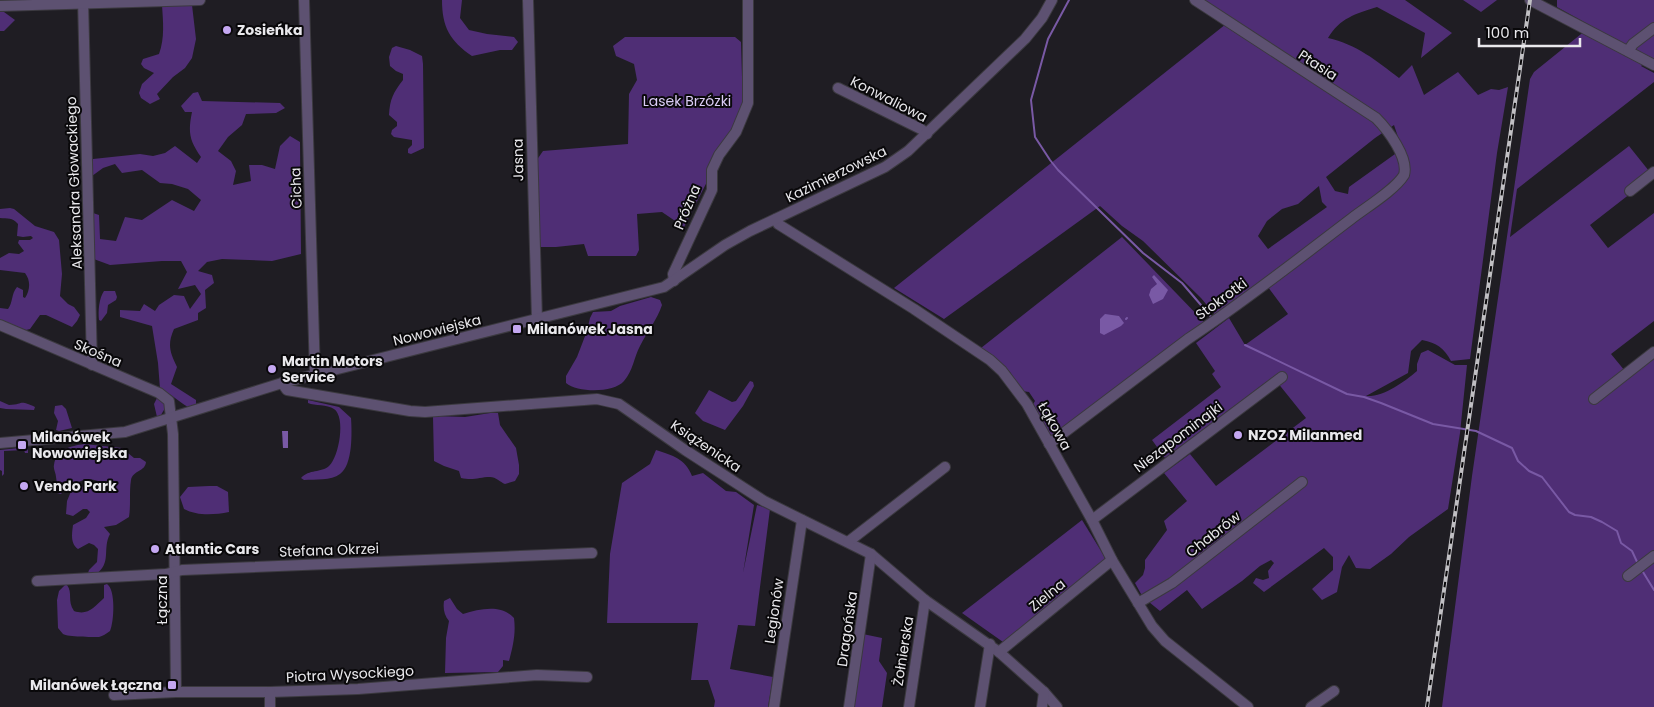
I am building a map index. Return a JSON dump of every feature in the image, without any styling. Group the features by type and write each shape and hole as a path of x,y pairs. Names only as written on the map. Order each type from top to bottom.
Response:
{"street":[{"path":"0,6 83,2 200,0"},
{"name":"Cicha","path":"304,0 315,374"},
{"name":"Jasna","path":"528,0 537,320"},
{"name":"Próżna","path":"674,281 673,274 712,190 712,170 736,132 748,103 748,0"},
{"name":"Kazimierzowska","path":"674,281 724,245 884,166 908,151 1025,39 1042,18 1052,0"},
{"name":"Ptasia","path":"1195,0 1376,118 1386,128 1395,144 1405,171"},
{"path":"1530,0 1548,4 1654,65"},
{"name":"Aleksandra Głowackiego","path":"83,2 92,365"},
{"path":"1628,51 1633,44 1654,28"},
{"name":"Konwaliowa","path":"838,88 921,129 927,134"},
{"name":"Stokrotki","path":"1050,444 1381,196 1401,180 1405,171"},
{"path":"1630,191 1654,172"},
{"name":"Łąkowa","path":"776,219 778,224 914,309 990,360 1002,372 1027,404 1092,520 1112,560 1152,626 1165,641 1248,707"},
{"name":"Nowowiejska","path":"0,443 125,432 282,383 649,292 674,281"},
{"name":"Skośna","path":"0,325 165,397 170,404 172,418"},
{"path":"1594,399 1654,352"},
{"name":"Niezapominajki","path":"1092,520 1282,377"},
{"name":"Książenicka","path":"282,383 287,390 410,411 434,411 597,399 608,400 618,404 692,455 764,501 871,554 925,600 1000,652 1058,707"},
{"name":"Łączna","path":"172,418 176,692"},
{"path":"848,542 945,467"},
{"name":"Chabrów","path":"1138,603 1172,583 1302,482"},
{"name":"Legionów","path":"774,707 802,520"},
{"name":"Stefana Okrzei","path":"37,581 166,574 175,571 592,553"},
{"name":"Dragońska","path":"849,707 871,554"},
{"path":"1628,576 1654,556"},
{"name":"Zielna","path":"1000,652 1112,560"},
{"name":"Żołnierska","path":"909,707 925,600"},
{"path":"980,707 990,644"},
{"name":"Piotra Wysockiego","path":"114,695 358,688 537,675 586,678"},
{"path":"1311,707 1334,691"},
{"path":"270,692 270,707"},
{"path":"1042,707 1044,692"}],"green space":[{"path":"442,0 462,0 460,18 469,30 514,37 518,42 512,50 500,50 472,56 458,45 449,32 442,10"},
{"path":"1200,0 1405,0 1452,33 1421,58 1425,33 1377,7 1343,21 1328,38 1357,49 1399,78 1412,65 1424,95 1458,72 1478,95 1491,89 1499,90 1508,87 1497,153 1470,359 1451,361 1440,347 1422,340 1411,351 1408,373 1366,396 1380,394 1406,380 1417,371 1417,364 1421,353 1428,350 1455,365 1467,365 1460,433 1448,509 1409,537 1391,554 1370,569 1356,568 1349,555 1342,567 1337,592 1322,600 1312,589 1333,570 1333,557 1324,548 1264,592 1253,583 1256,578 1263,580 1269,578 1268,571 1274,563 1271,560 1202,609 1187,590 1160,611 1149,602 1146,603 1135,583 1143,575 1145,560 1167,530 1164,521 1187,501 1164,473 1190,454 1216,486 1306,418 1273,377 1165,458 1152,440 1221,387 1212,374 1215,371 1196,343 1229,318 1245,345 1288,314 1268,287 1216,316 1201,298 1143,241 1122,226 1100,206 944,319 894,288 1226,24","holes":["1394,125 1402,149 1349,187 1348,194 1335,191 1326,177","1319,186 1322,202 1327,207 1268,249 1258,236 1267,221 1282,209 1298,204"]},
{"path":"1463,0 1497,0 1481,12"},
{"path":"1557,0 1654,0 1654,60 1651,58 1641,66 1654,73 1654,82 1517,189 1510,237 1629,146 1653,176 1590,225 1608,248 1654,213 1654,321 1611,354 1625,371 1654,348 1654,707 1442,707 1472,476 1530,79 1534,72 1591,26 1557,7"},
{"path":"162,5 192,5 196,39 192,58 185,68 173,77 157,94 160,99 150,104 141,98 139,93 142,84 154,73 144,68 141,64 143,59 159,54 163,36"},
{"path":"0,11 15,20 4,31 0,31"},
{"name":"Lasek Brzózki","path":"625,37 735,37 741,42 743,111 684,227 662,212 637,214 639,250 636,256 588,256 584,244 536,247 534,164 543,151 628,144 629,94 637,80 634,64 616,56 613,46"},
{"path":"396,46 422,56 424,148 411,154 408,153 408,149 412,145 412,140 394,137 391,134 392,130 397,126 397,122 389,115 391,100 403,80 403,74 390,66 389,57 392,48"},
{"path":"198,92 202,101 280,103 285,108 276,113 246,114 242,125 228,137 218,151 231,161 236,171 233,185 251,181 249,165 262,165 275,169 280,146 290,136 300,142 301,254 272,261 222,259 207,262 198,271 212,275 214,283 205,290 206,308 198,313 198,320 174,329 170,344 171,353 177,367 171,384 196,400 196,404 188,407 160,389 152,326 120,317 120,310 140,311 144,304 155,311 159,305 174,295 184,296 190,309 201,294 195,285 178,289 187,272 181,261 110,265 91,258 93,213 99,215 100,239 116,241 125,217 142,220 172,200 194,211 201,200 188,189 172,184 160,183 142,170 122,173 115,164 103,168 92,176 88,171 93,159 140,154 153,156 165,153 175,146 197,163 201,157 190,136 192,112 185,112 181,106 193,93"},
{"path":"0,209 14,209 35,226 54,232 59,240 62,274 60,296 74,307 80,315 72,327 46,315 40,315 30,329 26,330 0,320 0,308 8,309 17,287 23,290 23,297 25,298 29,286 25,273 0,270 0,258 9,253 19,254 24,251 18,243 19,240 30,240 33,238 31,236 17,236 18,224 12,219 0,218"},
{"path":"1122,237 1205,323 1050,437 1032,406 1035,401 1029,392 1022,391 1010,372 981,348"},
{"path":"104,291 115,291 117,297 116,300 108,305 107,313 101,321 99,320 99,309"},
{"path":"651,297 660,300 662,305 624,381 619,385 604,390 579,389 566,383 566,376 577,357 593,312 611,311 620,306"},
{"path":"750,381 753,382 754,386 743,406 725,430 703,421 695,413 709,390 732,402 736,401"},
{"path":"157,398 164,403 165,408 161,415 157,417 154,404"},
{"path":"308,400 339,407 351,418 351,448 347,463 340,474 332,478 304,480 301,478 308,473 322,470 329,466 336,454 340,437 338,413 328,406 308,403"},
{"path":"0,401 9,405 23,403 35,407 34,410 0,408"},
{"path":"62,405 66,409 72,428 59,431 56,430 58,421 54,413 55,406"},
{"path":"498,413 500,425 516,448 519,474 515,481 505,484 492,477 461,478 459,471 434,461 433,417 465,417"},
{"path":"84,444 122,448 134,458 140,458 146,462 144,468 134,474 131,480 129,517 116,525 104,527 110,534 104,565 96,574 88,573 97,562 98,549 89,543 78,549 75,547 72,538 73,525 86,518 90,512 87,509 83,509 73,516 66,514 67,501 72,489 87,486 101,491 104,489 105,484 89,479 72,485 70,482 61,494 57,493 54,468 55,460 61,452 69,447"},
{"path":"28,447 28,453 25,453 24,450 4,451 4,474 2,476 2,471 0,470 0,450"},
{"path":"656,450 682,461 692,476 703,473 726,491 736,492 754,505 743,573 757,505 770,509 755,626 738,625 730,669 773,677 768,707 714,707 715,701 708,680 691,680 698,623 607,623 610,554 622,483 650,464"},
{"path":"217,486 228,492 229,512 206,514 194,513 184,509 180,497 188,487"},
{"path":"1082,520 1106,559 1003,642 962,613"},
{"path":"107,584 110,587 113,599 110,631 99,637 63,634 58,628 57,600 59,591 67,585 74,611 83,612 90,610 104,598 104,585"},
{"path":"450,598 457,609 463,614 483,609 497,609 514,618 514,640 509,661 503,660 503,666 498,672 445,673 446,638 449,621 445,614 444,601"},
{"path":"858,633 882,638 879,661 887,673 882,707 846,707"}],"shaded area":[{"path":"1154,275 1168,290 1163,299 1153,304 1149,295 1151,289 1157,284 1152,277"},
{"path":"1105,314 1119,316 1124,323 1104,335 1100,333 1100,319"},
{"path":"282,431 288,431 288,448 283,448"}],"waterway":[{"path":"1069,0 1048,39 1031,100 1035,137 1058,170 1143,253 1182,283 1213,319"},
{"path":"1245,345 1347,394 1364,397 1433,424 1476,431 1512,448 1518,461 1529,471 1542,477 1569,512 1575,515 1591,517 1617,531 1621,543 1632,551 1638,564"},
{"path":"1643,572 1654,590"}],"railway":[{"path":"1427,707 1530,0"}],"place":[{"name":"Zosieńka","path":"227,30"},
{"name":"Milanówek Jasna","path":"517,329"},
{"name":"Martin Motors Service","path":"272,369"},
{"name":"NZOZ Milanmed","path":"1238,435"},
{"name":"Milanówek Nowowiejska","path":"22,445"},
{"name":"Vendo Park","path":"24,486"},
{"name":"Atlantic Cars","path":"155,549"},
{"name":"Milanówek Łączna","path":"172,685"}]}
